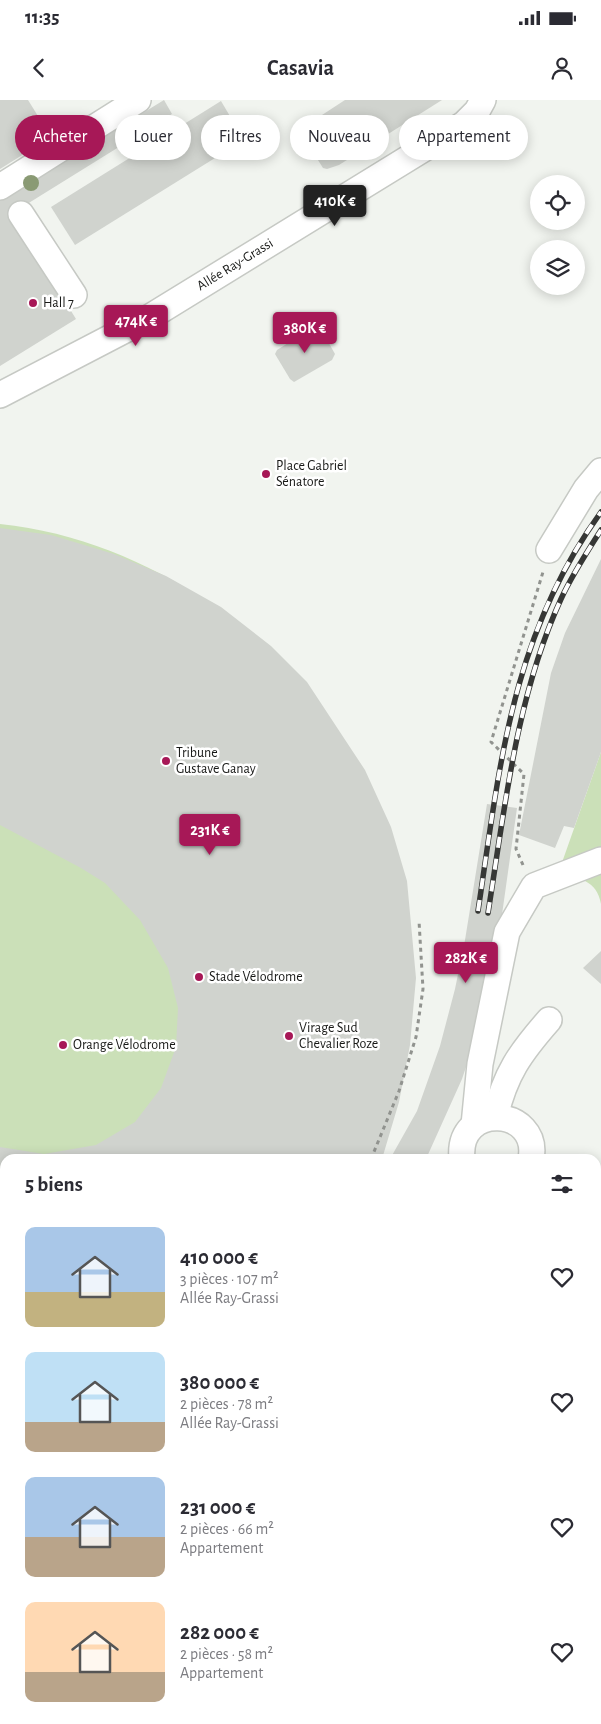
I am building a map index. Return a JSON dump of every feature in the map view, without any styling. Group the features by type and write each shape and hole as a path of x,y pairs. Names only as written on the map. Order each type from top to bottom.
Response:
{"street":[{"path":"0,187 138,100"},
{"name":"Allée Ray-Grassi","path":"0,395 150,317 277,240 464,124 483,100"},
{"path":"21,214 74,295"},
{"path":"549,550 586,489 601,471"},
{"path":"484,1121 480,1064 507,932 534,886 601,860"},
{"path":"462,1154 462,1145 466,1134 484,1121 513,1065 549,1020"},
{"path":"484,1121 506,1118 517,1123 526,1131 532,1146 531,1154"}],"path":[{"path":"534,886 516,849 524,774 491,742 549,550"},
{"path":"373,1154 400,1091 416,1037 423,989 419,921"}],"shaded area":[{"name":"Stade Vélodrome","path":"0,524 56,534 110,551 161,574 210,603 365,1138 91,1154 0,1154"},
{"path":"601,752 601,904 596,890 591,885 559,871"}],"building":[{"path":"0,100 28,100 37,115 15,115 15,160 0,169"},
{"name":"Hall 7","path":"164,100 172,114 170,115 140,115"},
{"path":"345,100 442,100 418,115 399,115 399,127 389,133 389,115 322,115"},
{"path":"221,101 229,115 201,115 201,160 212,160 75,245 51,207 126,160 191,160 191,120"},
{"name":"Hall 7","path":"115,130 115,149 105,156 105,136"},
{"name":"Hall 7","path":"67,160 98,160 11,214 76,319 0,366 0,201"},
{"path":"318,160 347,160 339,165 327,169 323,168"},
{"path":"315,326 321,329 335,354 332,360 294,382 290,379 275,354 277,350"},
{"name":"Stade Vélodrome","path":"0,528 51,535 114,554 166,576 221,607 271,646 307,682 365,770 391,827 407,881 416,978 410,1045 399,1102 383,1154 44,1154 96,1145 135,1122 161,1088 176,1047 178,1008 168,968 140,920 105,883 81,868 0,825"},
{"path":"601,559 601,752 574,828 564,826 555,848 519,835 551,673 565,633"},
{"path":"487,804 517,808 497,950 476,1037 462,1079 428,1154 393,1154 417,1111 440,1046 455,989 465,940"},
{"path":"601,951 601,984 583,968"},
{"name":"Stade Vélodrome","path":"0,1147 44,1154 0,1154"}],"railway":[{"path":"478,911 503,753 514,703 528,654 547,606 571,559 601,512"},
{"path":"488,913 514,753 533,674 561,599 601,530"}],"place":[{"name":"Hall 7","path":"33,303"},
{"name":"Place Gabriel Sénatore","path":"266,474"},
{"name":"Tribune Gustave Ganay","path":"166,761"},
{"name":"Stade Vélodrome","path":"199,977"},
{"name":"Virage Sud Chevalier Roze","path":"289,1036"},
{"name":"Orange Vélodrome","path":"63,1045"}]}
